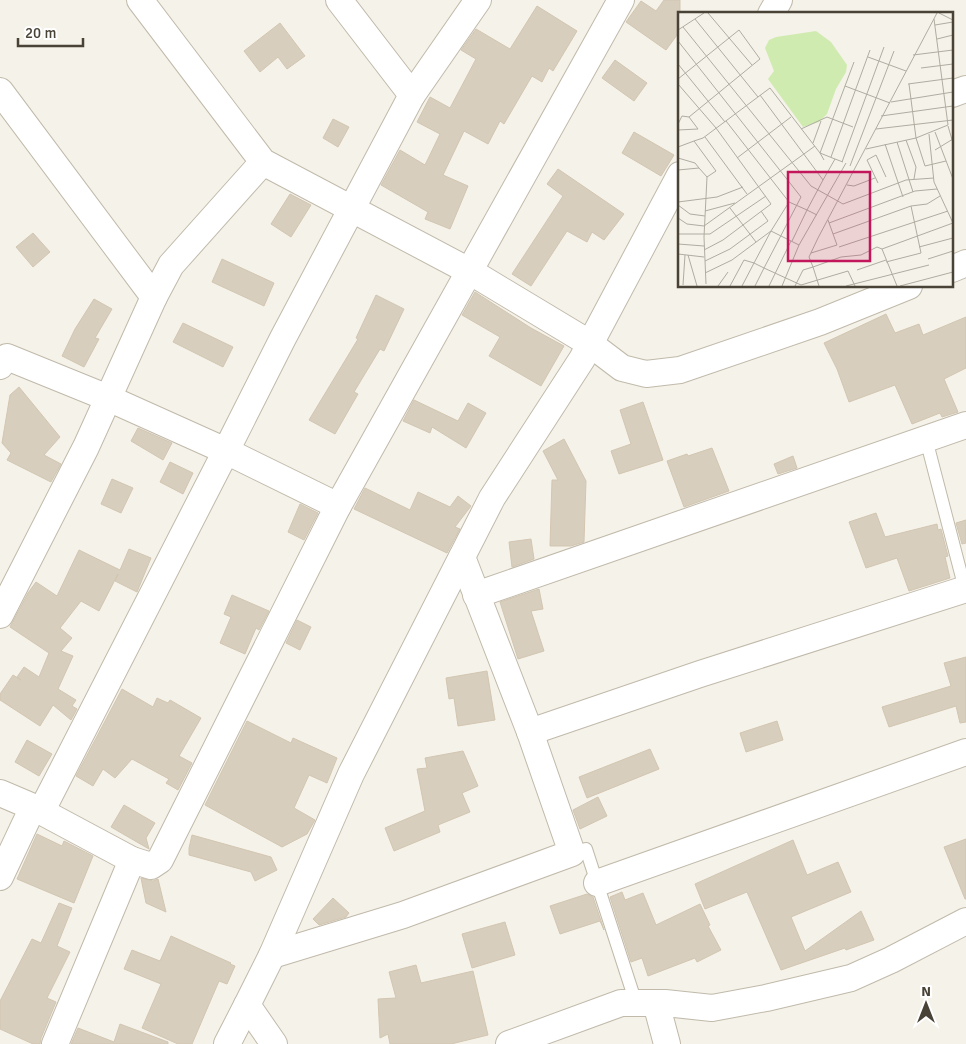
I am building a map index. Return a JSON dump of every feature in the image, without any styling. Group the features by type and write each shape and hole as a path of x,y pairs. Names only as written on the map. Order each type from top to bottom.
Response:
{"street":[{"path":"140,0 263,162 353,208 470,272 589,344 622,368 646,374 680,370 820,322 904,288"},
{"path":"339,0 412,95"},
{"path":"0,877 412,95 478,0"},
{"path":"0,793 37,809 132,860 151,866 160,860 338,506 621,0"},
{"path":"772,12 779,0"},
{"path":"954,93 966,89"},
{"path":"0,90 154,297"},
{"path":"0,615 86,447 154,297 171,265 263,162"},
{"path":"226,1044 272,955 352,774 492,498 582,359 678,179"},
{"path":"954,268 966,263"},
{"path":"2,357 108,398 226,451 338,506"},
{"path":"476,594 966,425"},
{"path":"272,955 402,915 572,853 530,732 462,557"},
{"path":"530,732 709,671 966,590"},
{"path":"597,883 966,752"},
{"path":"55,1044 132,860"},
{"path":"509,1044 621,1003 665,1003 712,1008 766,998 851,978 891,960 966,921"},
{"path":"646,1003 667,1044"},
{"path":"247,1005 274,1044"}],"lane":[{"path":"926,439 966,590"},
{"path":"572,853 586,849 597,883 646,1003"}],"building":[{"path":"664,0 680,0 678,34 666,50 626,22 641,1 656,11"},
{"path":"537,6 577,31 553,71 549,68 542,82 532,76 504,124 500,121 488,144 464,131 443,175 468,186 450,229 425,219 428,212 381,185 400,150 425,165 440,134 417,122 430,97 450,108 476,59 461,50 476,29 510,49"},
{"path":"280,23 305,56 287,69 278,57 260,72 244,51"},
{"path":"615,60 647,83 634,101 602,78"},
{"path":"333,119 349,127 338,147 323,138"},
{"path":"634,132 674,155 661,176 622,153"},
{"path":"558,169 624,214 604,240 592,232 587,242 567,231 531,286 512,274 563,196 547,184"},
{"path":"290,194 311,205 291,237 271,224"},
{"path":"33,233 50,252 33,267 16,247"},
{"path":"222,259 274,283 264,306 212,282"},
{"path":"475,292 531,328 564,346 541,386 489,356 500,337 462,315"},
{"path":"376,295 404,309 384,351 380,349 354,392 358,394 335,434 309,420 358,339 356,338"},
{"path":"94,299 112,309 95,338 99,339 84,367 62,356 75,329"},
{"path":"886,314 895,333 919,324 923,335 966,317 966,368 944,379 958,412 942,417 940,413 912,424 895,385 849,402 837,369 824,343"},
{"path":"183,323 233,347 223,367 173,342"},
{"path":"19,387 60,437 44,455 61,464 51,482 7,460 11,453 2,443 10,395"},
{"path":"414,400 458,421 468,403 486,413 466,448 432,427 430,433 403,421"},
{"path":"643,402 663,460 619,474 611,451 631,444 620,410"},
{"path":"138,428 172,443 163,460 131,441"},
{"path":"564,439 586,481 584,542 571,546 550,546 552,480 558,480 543,451"},
{"path":"712,448 729,491 684,507 667,461"},
{"path":"793,456 797,468 778,474 774,464"},
{"path":"170,462 193,473 183,494 160,482"},
{"path":"112,479 133,488 121,513 101,504"},
{"path":"365,488 410,510 418,492 450,507 458,496 471,506 455,527 460,529 447,553 354,509"},
{"path":"300,504 318,513 304,540 288,532"},
{"path":"876,513 885,537 937,524 938,530 941,529 948,556 945,557 950,578 909,591 897,558 866,568 849,522"},
{"path":"966,520 966,543 962,544 956,523"},
{"path":"531,539 534,559 512,567 509,542"},
{"path":"129,549 151,558 137,592 115,581 118,574 99,611 81,601 60,628 72,638 61,651 73,656 58,689 76,700 72,706 77,709 71,720 53,705 40,726 0,700 0,694 13,675 21,680 17,677 24,667 39,677 49,653 10,627 36,582 57,596 79,550 120,570"},
{"path":"539,589 543,609 531,611 544,651 518,659 500,602"},
{"path":"232,595 269,611 259,630 256,628 245,654 220,643 231,617 224,614"},
{"path":"297,620 311,627 300,650 286,643"},
{"path":"966,657 966,722 960,723 956,706 889,727 882,707 951,686 944,663"},
{"path":"487,671 495,720 458,726 454,698 449,699 446,678"},
{"path":"122,689 153,707 157,698 168,703 170,700 201,718 179,756 192,763 178,790 166,783 169,779 132,759 115,778 103,769 93,786 76,776"},
{"path":"247,721 291,743 293,738 337,758 327,783 309,775 294,808 315,820 307,834 282,847 205,805"},
{"path":"777,721 783,740 746,752 740,733"},
{"path":"27,740 52,754 39,776 15,762"},
{"path":"650,749 659,769 587,798 579,777"},
{"path":"463,751 478,786 462,793 470,812 438,825 440,832 394,851 385,828 425,811 417,769 427,768 425,758"},
{"path":"598,797 607,816 580,829 573,810"},
{"path":"124,805 155,823 146,838 149,849 111,827"},
{"path":"37,834 62,846 64,841 93,856 74,903 17,879"},
{"path":"192,835 271,857 277,870 255,881 251,872 189,855"},
{"path":"966,839 966,899 965,899 944,847"},
{"path":"793,840 807,875 838,862 851,892 791,917 805,951 861,911 874,940 781,970 747,892 705,909 695,884"},
{"path":"141,878 153,881 158,879 166,912 146,903"},
{"path":"622,892 625,900 643,893 656,925 700,904 710,925 708,926 721,950 697,962 695,958 648,976 642,958 631,962 610,897"},
{"path":"587,894 593,897 604,930 600,921 560,934 550,906"},
{"path":"333,898 349,913 346,917 319,925 313,919"},
{"path":"59,903 72,908 57,946 70,952 47,998 56,1002 40,1044 33,1044 0,1029 0,1001 32,939 41,943"},
{"path":"505,922 515,955 472,968 462,934"},
{"path":"171,936 235,966 227,984 219,981 192,1044 178,1044 142,1028 161,984 124,969 132,950 160,961"},
{"path":"416,965 421,983 473,971 488,1035 451,1044 390,1044 388,1034 380,1038 378,999 396,998 389,972"},
{"path":"120,1024 168,1042 168,1044 71,1044 78,1028 114,1042"}]}
